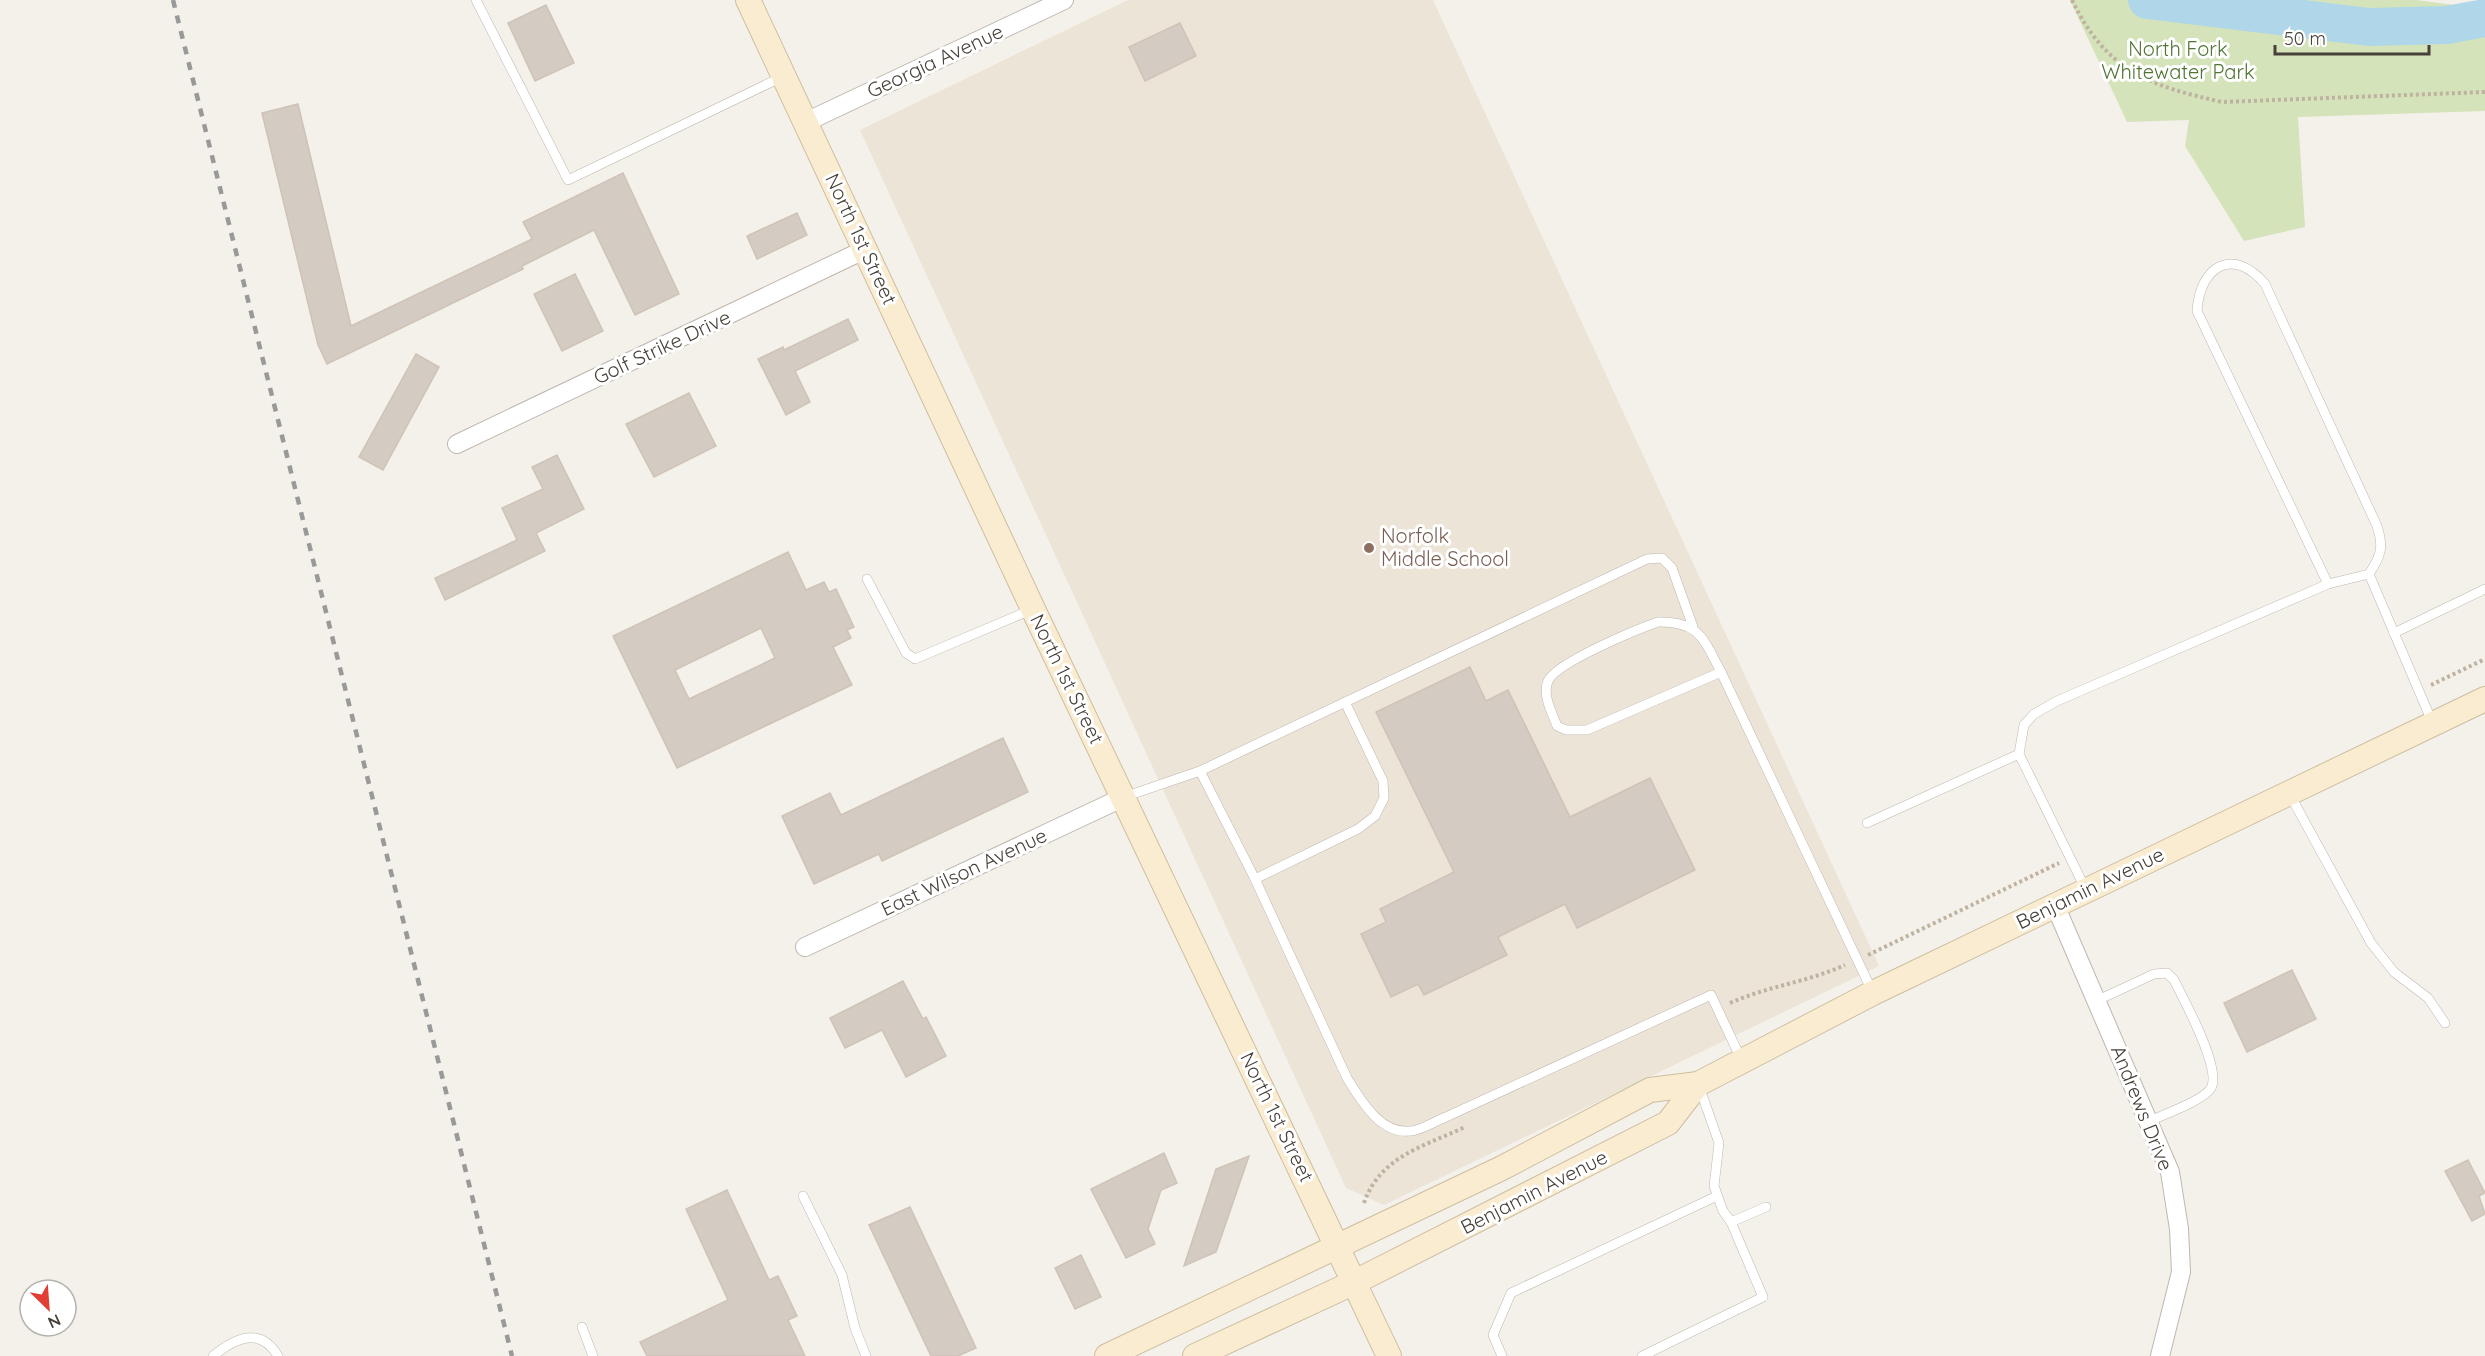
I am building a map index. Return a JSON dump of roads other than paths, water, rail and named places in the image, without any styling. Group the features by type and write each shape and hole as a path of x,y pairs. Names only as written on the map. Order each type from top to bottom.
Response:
{"main road":[{"name":"North 1st Street","path":"748,0 1033,609 1389,1356"},
{"name":"Benjamin Avenue","path":"1107,1356 1502,1168 1650,1090 1698,1084 1873,993 2485,699"},
{"name":"Benjamin Avenue","path":"1195,1356 1355,1282 1668,1123 1698,1084"}],"street":[{"name":"Georgia Avenue","path":"806,122 1064,0"},
{"name":"Golf Strike Drive","path":"457,444 866,249"},
{"name":"East Wilson Avenue","path":"805,947 1124,797"},
{"name":"Andrews Drive","path":"2055,905 2098,1000 2170,1172 2179,1229 2181,1272 2160,1356"}],"lane":[{"path":"476,0 568,180 784,76"},
{"path":"2086,890 2019,754 2024,725 2034,714 2058,701 2328,584 2369,574 2382,555 2382,540 2377,526 2265,284 2254,271 2241,265 2223,265 2207,274 2198,295 2197,311 2328,584"},
{"path":"1124,797 1200,771 1647,560 1662,558 1672,568 1693,627 1703,638 1721,672 1873,993"},
{"path":"2369,574 2433,724"},
{"path":"867,579 906,653 915,659 1033,609"},
{"path":"2394,633 2485,589"},
{"path":"1693,627 1674,622 1658,622 1634,630 1557,672 1549,680 1546,696 1557,726 1566,730 1587,730 1721,672"},
{"path":"1255,879 1358,829 1375,816 1384,798 1383,782 1345,702"},
{"path":"1867,823 2019,754"},
{"path":"1200,771 1255,879 1347,1078 1363,1106 1394,1131 1414,1131 1711,995 1743,1061"},
{"path":"2289,793 2371,943 2394,972 2428,999 2445,1023"},
{"path":"2098,1000 2154,974 2168,973 2174,980 2203,1043 2214,1074 2212,1087 2205,1094 2150,1121"},
{"path":"1642,1356 1763,1297 1731,1222 1723,1211 1717,1196 1714,1172 1719,1143 1698,1084"},
{"path":"803,1196 842,1275 855,1328 866,1356"},
{"path":"1502,1356 1493,1335 1511,1293 1717,1196"},
{"path":"1731,1222 1766,1207"},
{"path":"582,1327 593,1356"},
{"path":"213,1356 232,1341 255,1338 272,1345 278,1356"}],"waterway":[{"path":"2147,0 2369,27 2447,25 2485,18"}],"railway":[{"path":"173,0 512,1356"}],"place":[{"name":"Norfolk Middle School","path":"1369,548"}],"park label":[{"name":"North Fork Whitewater Park","path":"2178,60"}]}
